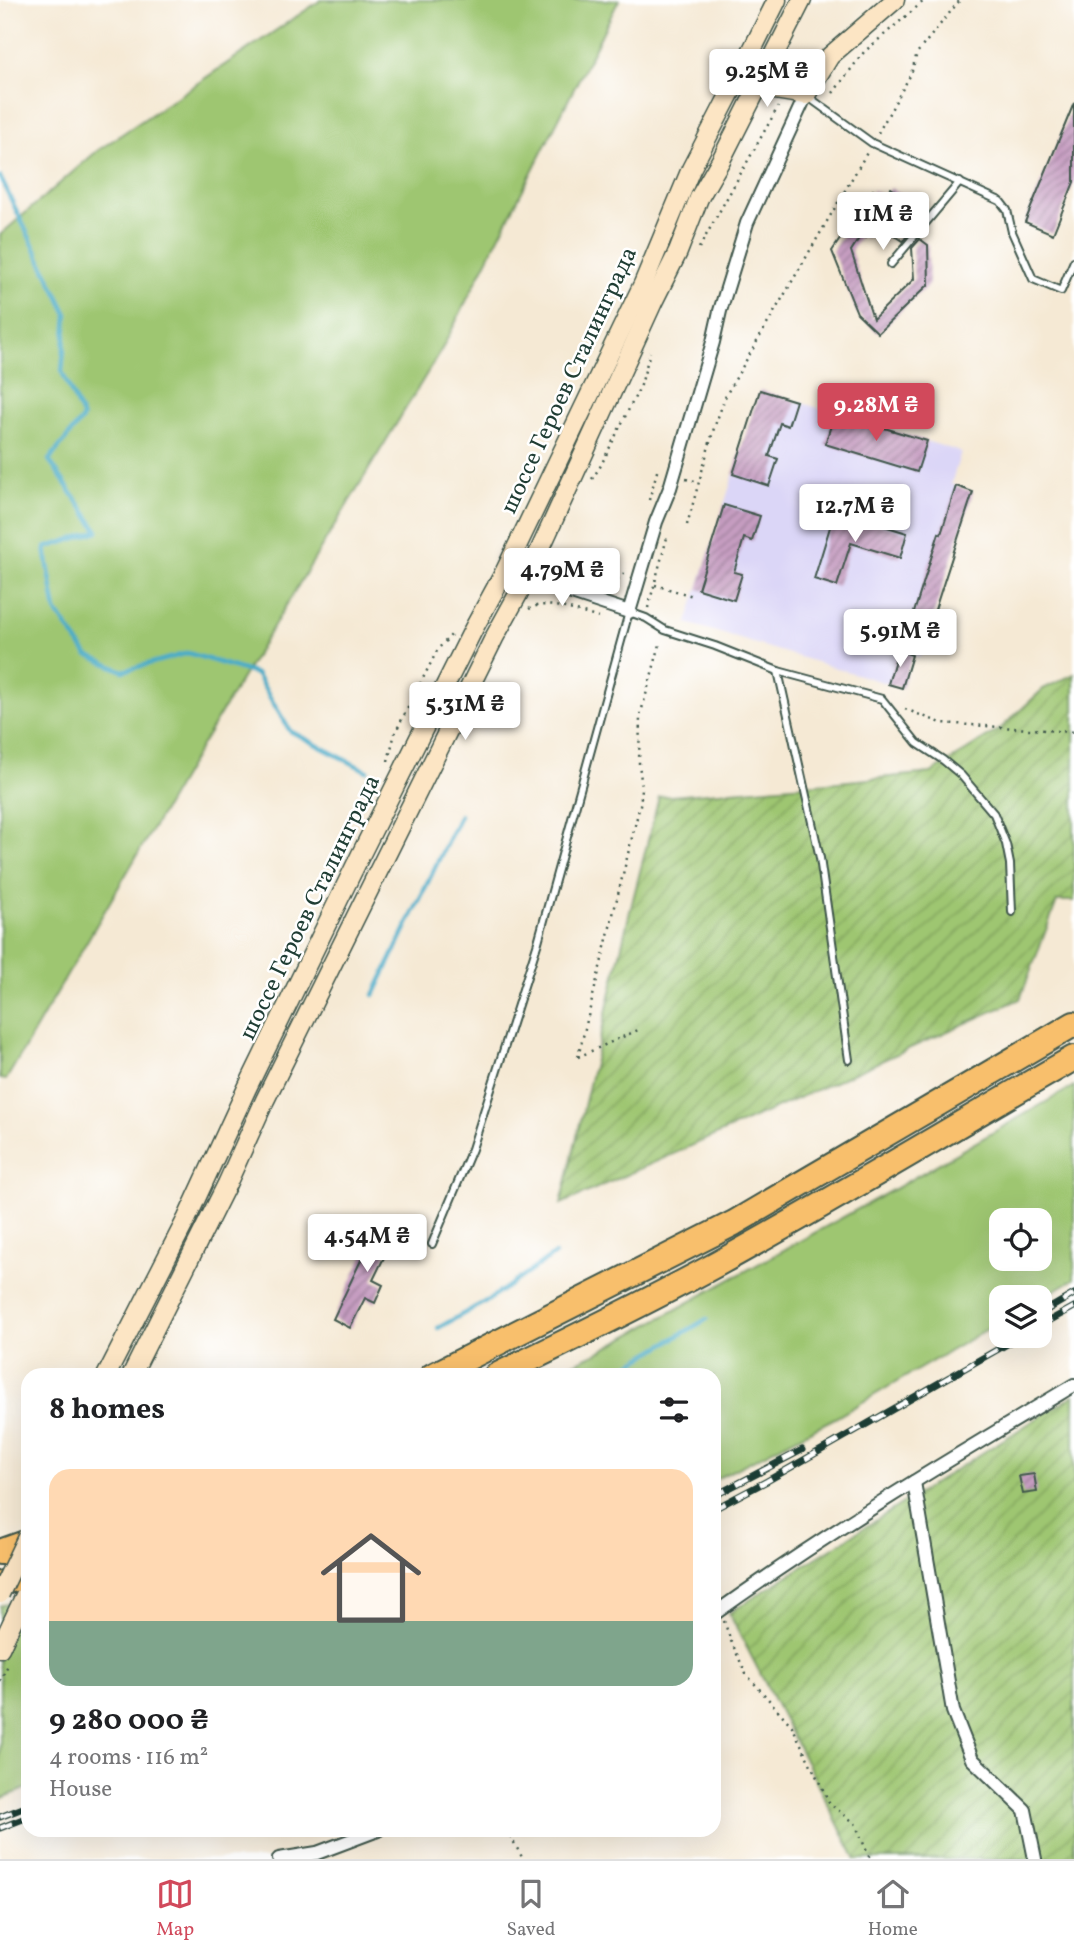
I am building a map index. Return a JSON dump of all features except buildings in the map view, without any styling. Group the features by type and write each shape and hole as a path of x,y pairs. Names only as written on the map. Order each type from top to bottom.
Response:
{"highway":[{"path":"448,1368 734,1223 1074,1024"},
{"path":"512,1368 729,1258 1074,1058"},
{"path":"0,1552 21,1544"},
{"path":"0,1584 21,1576"}],"main road":[{"name":"шоссе Героев Сталинграда","path":"110,1368 187,1218 361,854 505,571 643,284 691,169 777,0"},
{"name":"шоссе Героев Сталинграда","path":"135,1368 494,638 527,578 678,251 699,198 802,0"},
{"path":"736,82 806,95 830,56 895,0"},
{"path":"0,1594 21,1550"},
{"path":"0,1648 21,1604"}],"street":[{"path":"505,571 629,612 656,522 670,488 747,223 806,95"},
{"path":"721,1609 914,1482 1074,1385"},
{"path":"914,1482 953,1711 972,1759 1025,1810 1035,1859"},
{"path":"279,1859 317,1853 359,1837"}],"lane":[{"path":"806,95 872,143 996,198 1004,205 1014,238 1033,279 1061,291 1074,261"},
{"path":"891,264 960,182"},
{"path":"432,1244 472,1149 538,942 629,612 646,618 665,630 778,671 882,699 918,743 961,775 994,814 1006,844 1010,864 1012,912"},
{"path":"778,671 820,858 849,1060"}],"path":[{"path":"833,93 864,52 925,0"},
{"path":"687,525 714,428 729,389 911,74 917,53 960,0"},
{"path":"699,247 780,104"},
{"path":"592,478 641,385 650,349"},
{"path":"647,506 658,468"},
{"path":"646,618 670,528"},
{"path":"554,552 556,566 565,576"},
{"path":"595,588 610,584 623,575 628,567"},
{"path":"655,584 693,596"},
{"path":"525,612 536,605 548,604 603,620"},
{"path":"638,1030 578,1057 640,805 640,716 665,630"},
{"path":"387,765 395,733 438,649 455,632"},
{"path":"882,699 941,723 1074,732"},
{"path":"721,1620 746,1674 792,1726 830,1804 855,1824 870,1859"},
{"path":"511,1837 523,1859"}],"shaded area":[{"path":"760,390 961,452 951,484 973,492 920,657 912,655 902,688 687,623"}],"green space":[{"path":"321,0 619,0 443,347 202,744 6,1080 0,1079 0,235 97,151"},
{"path":"1074,674 1074,901 1057,901 1020,999 561,1204 659,797 931,773 1000,729 1043,689"},
{"path":"1074,1086 1074,1279 1052,1292 1052,1285 989,1285 989,1328 835,1418 721,1476 721,1368 564,1368 597,1353 896,1188"},
{"path":"1074,1395 1074,1859 856,1859 729,1613"},
{"path":"21,1598 21,1791 0,1799 0,1606"}],"waterway":[{"path":"0,177 67,314 62,372 83,418 49,460 98,531 45,548 56,611 87,655 123,671 188,653 256,674 290,731 367,771"},
{"path":"374,995 460,815"},
{"path":"438,1328 490,1299 555,1254"},
{"path":"624,1368 707,1319"}],"railway":[{"path":"1052,1307 1074,1294"},
{"path":"1052,1319 1074,1307"},
{"path":"721,1505 1000,1348"},
{"path":"721,1492 802,1450"},
{"path":"0,1817 21,1809"},
{"path":"0,1828 21,1820"}]}
